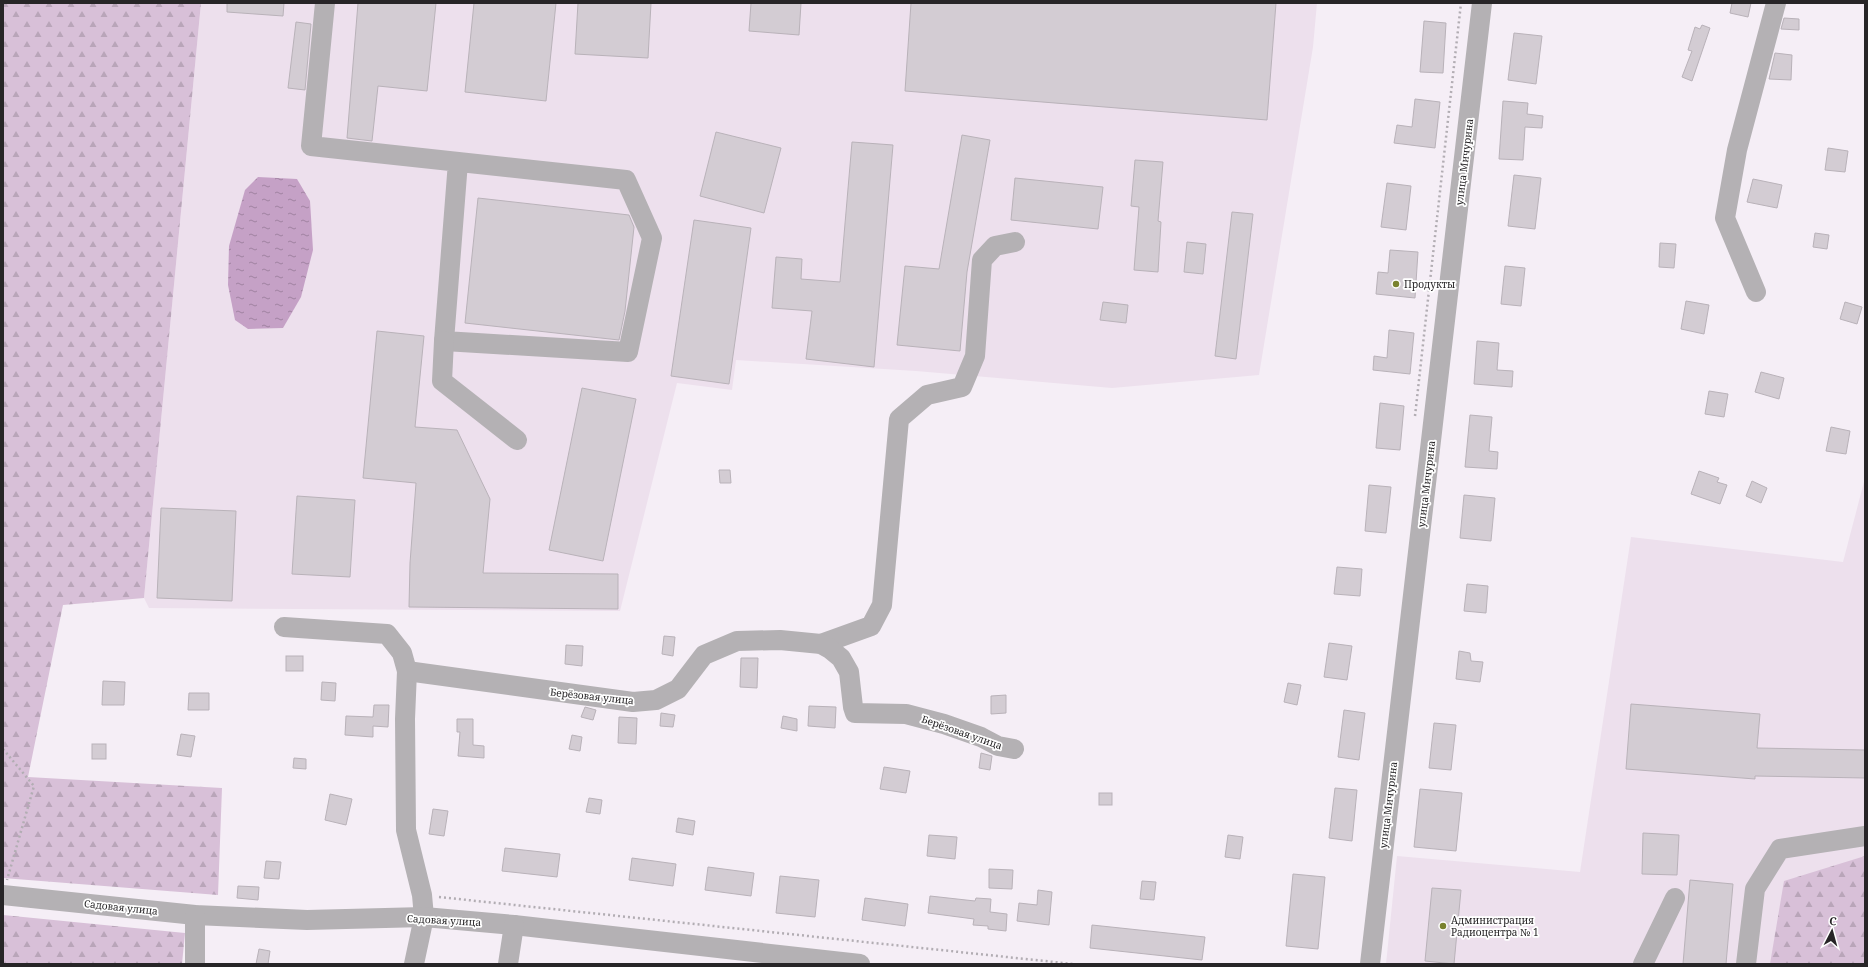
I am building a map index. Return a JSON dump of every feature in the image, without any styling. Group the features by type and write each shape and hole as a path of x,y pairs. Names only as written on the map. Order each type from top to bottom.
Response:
{"street":[{"path":"326,3 311,146 626,180 652,238 628,352 444,341"},
{"name":"улица Мичурина","path":"1370,964 1482,3"},
{"path":"1756,292 1726,218 1737,150 1776,3"},
{"path":"458,162 442,381 517,440"},
{"path":"821,644 871,626 882,605 899,419 927,394 962,387 975,356 982,260 995,246 1015,242"},
{"path":"284,627 387,634 402,652 407,671 405,719 406,830 422,895 424,917 414,964"},
{"name":"Берёзовая улица","path":"407,671 633,702 656,700 678,689 704,655 737,641 780,640 821,644 830,649 840,658 849,672 855,713 906,714 944,724 982,737 998,746 1014,749"},
{"path":"1746,964 1755,889 1780,848 1865,836"},
{"name":"Садовая улица","path":"4,891 195,915 308,920 424,917 514,925 860,964"},
{"path":"1643,964 1675,898"},
{"path":"195,915 195,964"},
{"path":"508,964 514,925"}],"path":[{"path":"3,749 34,786 4,891"},
{"path":"422,895 1073,964"}],"shaded area":[{"path":"201,3 1317,3 1313,47 1259,375 1112,388 916,371 736,360 732,390 677,383 620,611 149,608 144,598"},
{"path":"1865,478 1865,964 1386,964 1397,856 1580,872 1631,537 1843,562"}],"green space":[{"path":"3,3 201,3 144,598 63,605 28,777 222,788 218,895 3,878"},
{"path":"1865,856 1865,964 1770,964 1784,881"},
{"path":"3,915 185,933 182,964 3,964"}],"water":[{"path":"258,177 297,179 310,201 313,250 301,297 283,328 248,329 235,320 228,285 229,246 245,190"}],"building":[{"path":"227,3 284,3 283,16 227,12"},
{"path":"358,3 436,3 427,91 378,86 372,141 347,138"},
{"path":"474,3 556,3 546,101 465,92"},
{"path":"578,3 651,3 648,58 575,54"},
{"path":"751,3 801,3 799,35 749,31"},
{"path":"911,3 1276,3 1267,120 905,91"},
{"path":"1732,3 1751,3 1748,17 1730,13"},
{"path":"1784,18 1799,19 1799,30 1781,29"},
{"path":"1424,21 1446,23 1443,73 1420,72"},
{"path":"296,22 311,24 305,90 288,88"},
{"path":"1702,25 1710,28 1692,81 1682,77 1692,51 1688,50 1695,27 1700,29"},
{"path":"1514,33 1542,36 1536,84 1508,80"},
{"path":"1775,53 1792,55 1791,80 1769,79"},
{"path":"1415,99 1440,102 1435,148 1394,143 1397,125 1412,127"},
{"path":"1503,101 1528,103 1527,114 1543,116 1542,128 1525,127 1523,160 1499,159"},
{"path":"716,132 781,148 764,213 700,196"},
{"path":"962,135 990,140 967,272 960,351 897,345 905,266 939,269"},
{"path":"852,142 893,145 874,367 806,359 812,311 772,308 776,257 802,259 801,279 840,282"},
{"path":"1828,148 1848,151 1845,172 1825,170"},
{"path":"1135,160 1163,162 1158,221 1161,222 1158,272 1134,270 1139,207 1131,206"},
{"path":"1514,175 1541,178 1535,229 1508,226"},
{"path":"1015,178 1103,187 1098,229 1011,220"},
{"path":"1753,179 1782,185 1777,208 1747,202"},
{"path":"1387,183 1411,186 1406,230 1381,227"},
{"path":"478,198 629,215 634,227 625,311 619,340 465,323"},
{"path":"1232,212 1253,214 1236,359 1215,356"},
{"path":"694,220 751,228 729,384 671,376"},
{"path":"1815,233 1829,235 1827,249 1813,247"},
{"path":"1187,242 1206,244 1203,274 1184,272"},
{"path":"1660,243 1676,244 1674,268 1659,267"},
{"name":"Продукты","path":"1390,250 1418,252 1415,298 1376,294 1378,272 1388,273"},
{"path":"1505,266 1525,268 1521,306 1501,304"},
{"path":"1686,301 1709,305 1704,334 1681,329"},
{"path":"1103,302 1128,305 1126,323 1100,320"},
{"path":"1845,302 1862,307 1857,324 1840,319"},
{"path":"1389,330 1414,333 1410,374 1373,370 1374,356 1387,358"},
{"path":"377,331 424,336 415,427 457,430 490,499 483,573 618,574 618,609 409,607 410,563 416,483 363,478"},
{"path":"1477,341 1499,343 1497,370 1513,371 1512,387 1474,384"},
{"path":"1761,372 1784,378 1779,399 1755,392"},
{"path":"582,388 636,399 603,561 549,550"},
{"path":"1709,391 1728,394 1724,417 1705,414"},
{"path":"1380,403 1404,406 1400,450 1376,448"},
{"path":"1470,415 1492,417 1489,451 1498,452 1497,469 1465,467"},
{"path":"1831,427 1850,431 1846,454 1826,451"},
{"path":"719,470 730,470 731,483 720,483"},
{"path":"1699,471 1719,478 1717,482 1727,485 1720,504 1691,494"},
{"path":"1752,481 1767,488 1761,503 1746,496"},
{"path":"1369,485 1391,487 1386,533 1365,531"},
{"path":"1464,495 1495,498 1491,541 1460,538"},
{"path":"297,496 355,500 350,577 292,574"},
{"path":"161,508 236,511 232,601 157,598"},
{"path":"1337,567 1362,569 1360,596 1334,594"},
{"path":"1467,584 1488,586 1486,613 1464,611"},
{"path":"664,636 675,637 673,656 662,654"},
{"path":"1329,643 1352,646 1347,680 1324,677"},
{"path":"566,645 583,646 582,666 565,664"},
{"path":"1459,651 1470,653 1471,661 1483,662 1480,682 1456,679"},
{"path":"286,656 303,656 303,671 286,671"},
{"path":"741,658 758,658 757,688 740,687"},
{"path":"103,681 125,682 124,705 102,705"},
{"path":"322,682 336,683 335,701 321,700"},
{"path":"1288,683 1301,685 1297,705 1284,702"},
{"path":"189,693 209,693 209,710 188,710"},
{"path":"1006,695 1006,713 991,714 991,696"},
{"path":"1631,704 1760,714 1757,748 1865,750 1865,778 1755,776 1755,779 1626,769"},
{"path":"374,705 389,705 388,727 373,726 373,737 345,735 346,716 373,717"},
{"path":"809,706 836,707 835,728 808,726"},
{"path":"585,707 596,710 593,720 581,717"},
{"path":"1344,710 1365,713 1359,760 1338,757"},
{"path":"661,713 675,715 673,727 660,726"},
{"path":"783,716 797,719 797,731 781,728"},
{"path":"619,717 637,718 636,744 618,743"},
{"path":"457,719 473,719 473,745 484,746 484,758 458,756 460,732 457,732"},
{"path":"1434,723 1456,725 1451,770 1429,768"},
{"path":"181,734 195,736 191,757 177,755"},
{"path":"572,735 582,737 580,751 569,749"},
{"path":"92,744 106,744 106,759 92,759"},
{"path":"981,753 992,756 990,770 979,768"},
{"path":"294,758 306,759 306,769 293,768"},
{"path":"884,767 910,771 906,793 880,789"},
{"path":"1335,788 1357,790 1352,841 1329,838"},
{"path":"1420,789 1462,793 1456,851 1414,847"},
{"path":"1099,793 1112,793 1112,805 1099,805"},
{"path":"330,794 352,799 346,825 325,820"},
{"path":"589,798 602,800 600,814 586,812"},
{"path":"433,809 448,811 444,836 429,834"},
{"path":"678,818 695,821 693,835 676,832"},
{"path":"1643,833 1679,835 1677,875 1642,874"},
{"path":"929,835 957,837 955,859 927,856"},
{"path":"1228,835 1243,837 1240,859 1225,857"},
{"path":"505,848 560,854 557,877 502,871"},
{"path":"632,858 676,864 673,886 629,880"},
{"path":"266,861 281,862 279,879 264,878"},
{"path":"708,867 754,873 751,896 705,890"},
{"path":"989,869 1013,870 1012,889 989,888"},
{"path":"1293,874 1325,877 1318,949 1286,946"},
{"path":"780,876 819,880 815,917 776,913"},
{"path":"1690,880 1733,884 1726,964 1683,964"},
{"path":"1142,881 1156,882 1154,900 1140,899"},
{"path":"238,886 259,887 258,900 237,898"},
{"name":"Администрация Радиоцентра № 1","path":"1432,888 1461,890 1454,964 1425,961"},
{"path":"1038,890 1052,892 1049,925 1017,921 1019,903 1037,905"},
{"path":"930,896 975,901 976,898 991,899 990,912 1007,914 1006,931 988,929 988,926 973,925 974,919 928,913"},
{"path":"865,898 908,904 905,926 862,920"},
{"path":"1092,925 1205,937 1202,960 1090,948"},
{"path":"259,949 270,951 268,964 256,964"}],"place":[{"name":"Продукты","path":"1396,284"},
{"name":"Администрация Радиоцентра № 1","path":"1443,926"}]}
